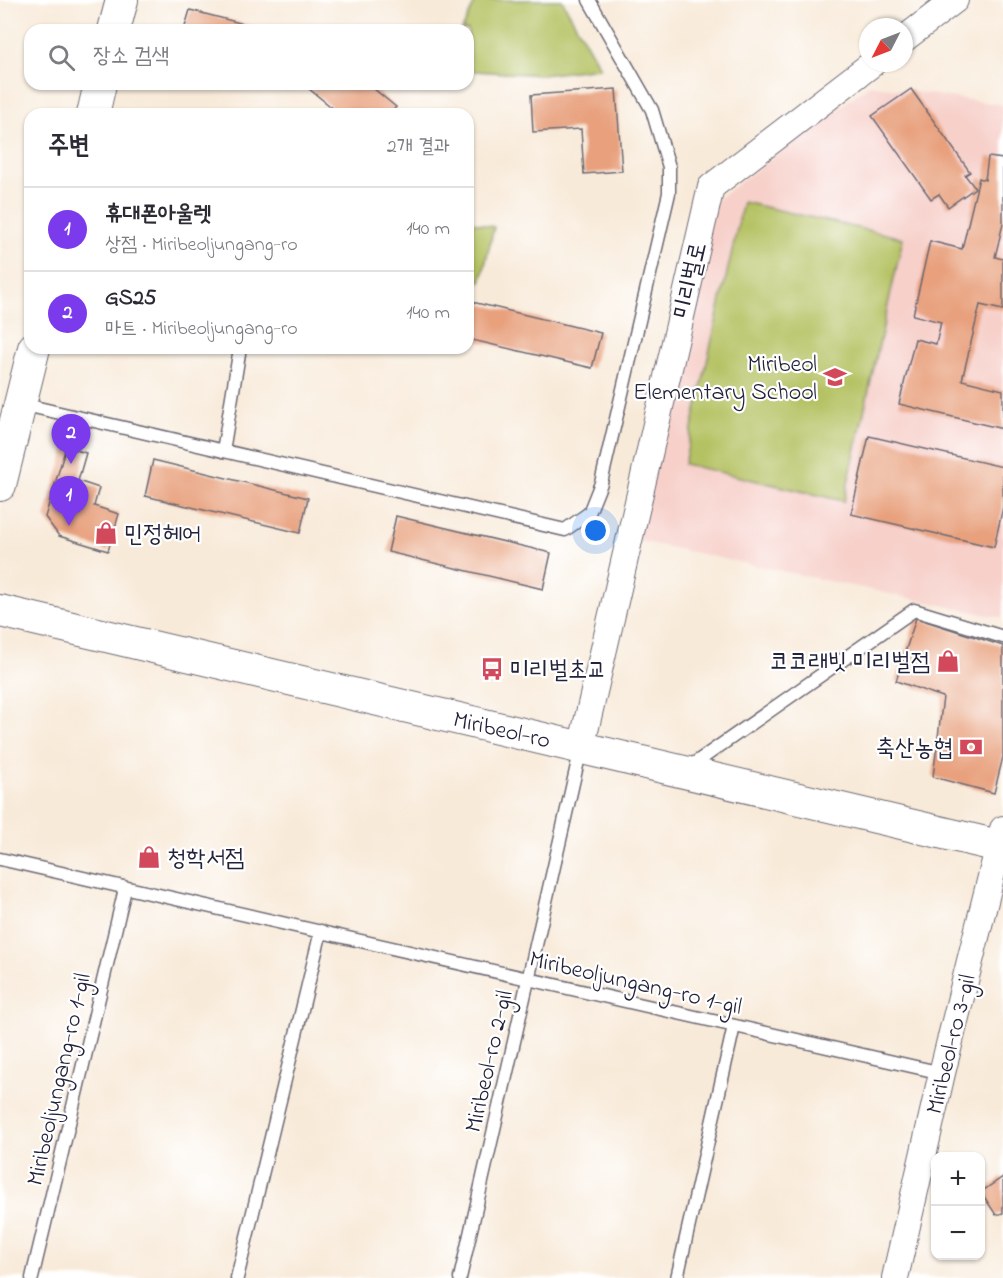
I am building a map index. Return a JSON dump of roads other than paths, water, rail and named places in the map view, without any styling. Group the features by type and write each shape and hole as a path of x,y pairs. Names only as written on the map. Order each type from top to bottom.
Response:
{"street":[{"path":"116,24 122,0"},
{"path":"913,32 955,0"},
{"name":"미리벌로","path":"581,747 711,187 861,72"},
{"path":"94,108 99,90"},
{"path":"0,485 32,354"},
{"name":"Miribeol-ro","path":"0,611 683,771 1002,841"},
{"name":"Miribeol-ro 3-gil","path":"895,1278 942,1073 1002,841"}],"lane":[{"path":"20,404 566,530 589,513 601,483 669,192 669,167 652,110 589,0"},
{"path":"223,451 239,354"},
{"path":"683,771 914,610 1003,637"},
{"name":"Miribeol-ro 2-gil","path":"460,1278 581,747"},
{"name":"Miribeoljungang-ro 1-gil","path":"0,860 942,1073"},
{"name":"Miribeoljungang-ro 1-gil","path":"32,1278 125,889"},
{"path":"237,1278 321,932"},
{"path":"677,1278 734,1026"}],"place":[{"name":"Miribeol Elementary School","path":"835,377"},
{"name":"GS25","path":"71,464"},
{"name":"휴대폰아울렛","path":"69,526"},
{"name":"민정헤어","path":"106,533"},
{"name":"코코래빗 미리벌점","path":"948,661"},
{"name":"미리벌초교","path":"492,669"},
{"name":"축산농협","path":"971,747"},
{"name":"청학서점","path":"149,857"}]}
